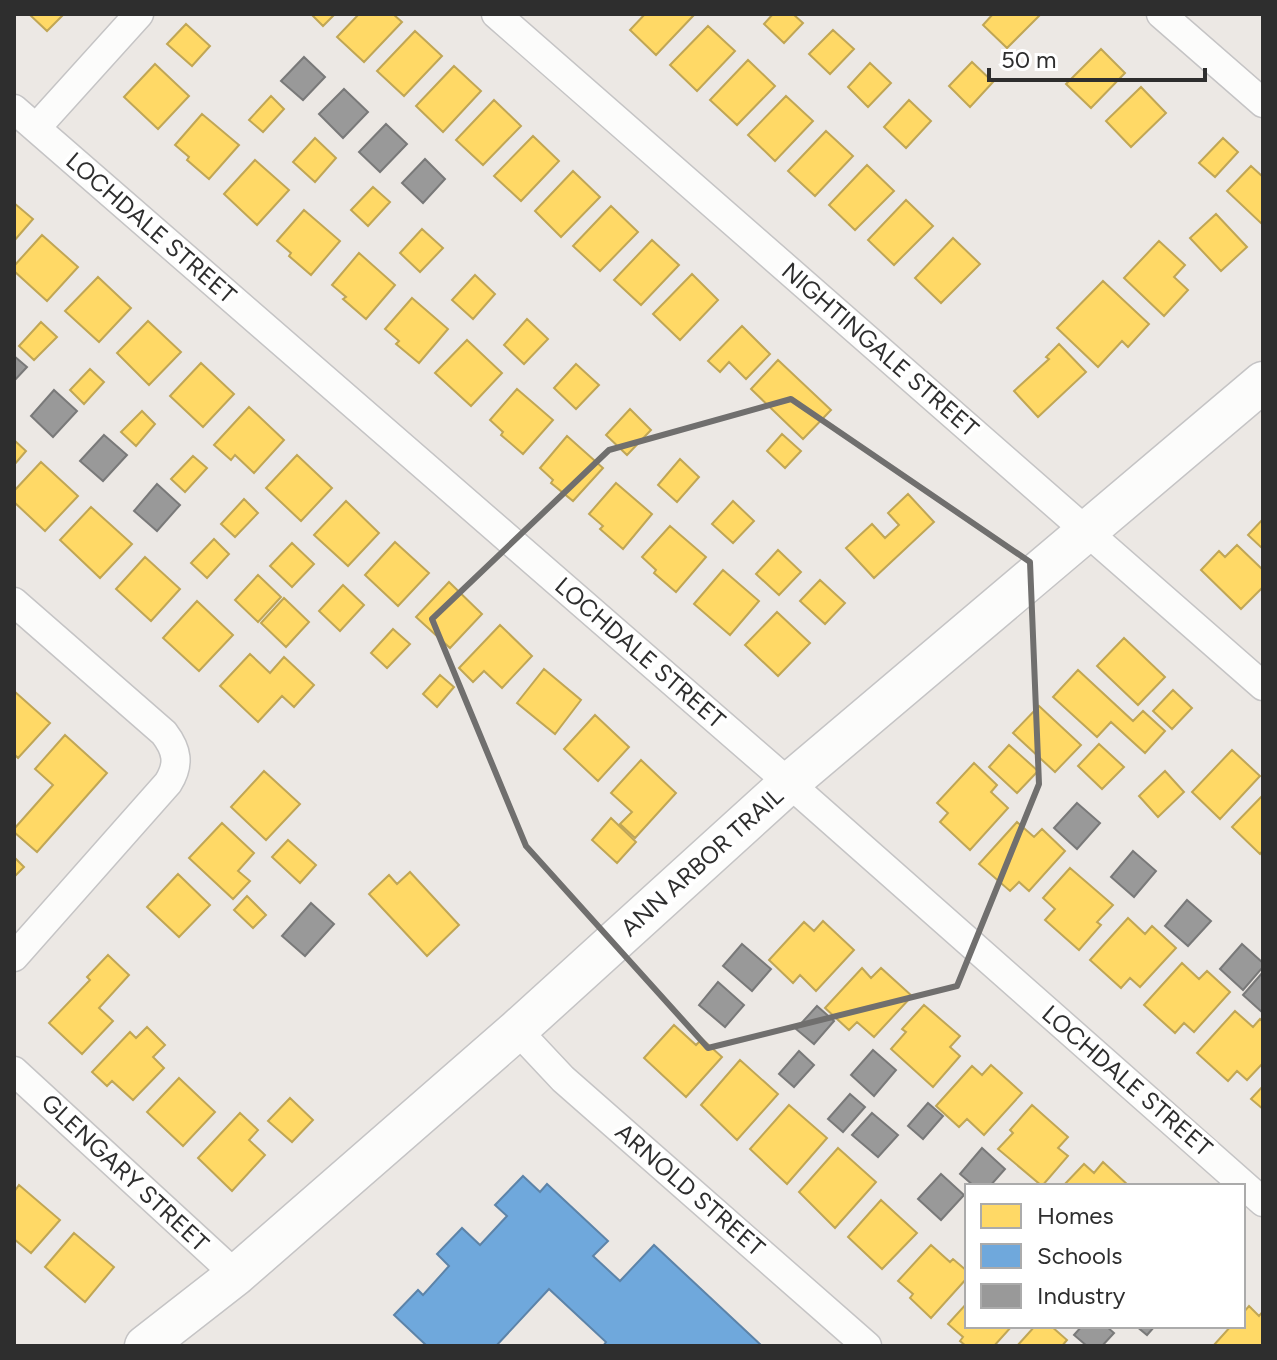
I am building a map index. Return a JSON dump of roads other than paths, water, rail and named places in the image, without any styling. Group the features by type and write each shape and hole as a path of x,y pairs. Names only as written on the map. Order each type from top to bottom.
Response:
{"street":[{"path":"36,128 139,14"},
{"name":"NIGHTINGALE STREET","path":"496,14 1263,686"},
{"path":"1161,14 1263,103"},
{"name":"LOCHDALE STREET","path":"14,109 789,783 1243,1184"},
{"name":"ANN ARBOR TRAIL","path":"145,1346 236,1275 517,1030 789,783 1263,382"},
{"path":"14,602 164,733 172,744 177,764 168,783 14,957"},
{"name":"ARNOLD STREET","path":"517,1030 563,1079 867,1346"},
{"name":"GLENGARY STREET","path":"14,1071 236,1275"},
{"name":"LOCHDALE STREET","path":"1245,1186 1263,1202"}]}
